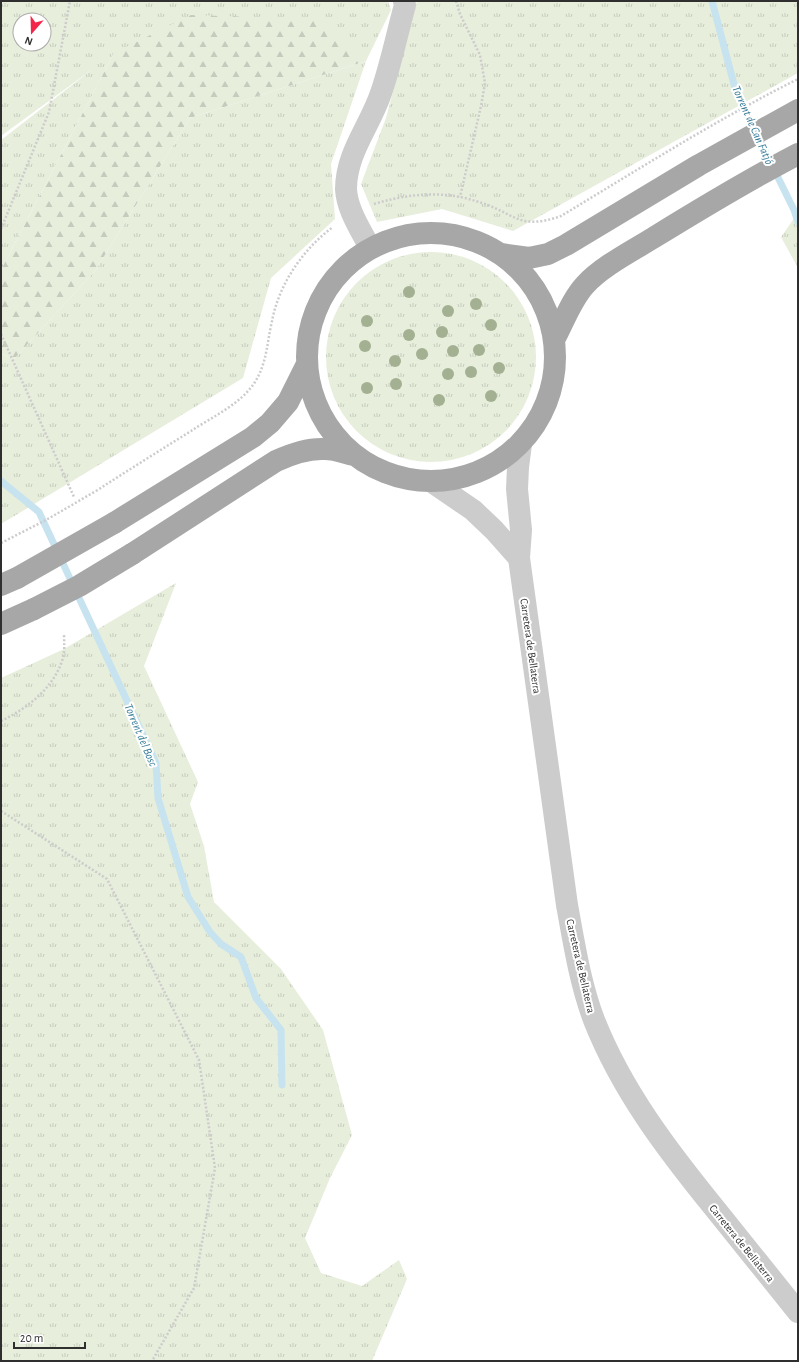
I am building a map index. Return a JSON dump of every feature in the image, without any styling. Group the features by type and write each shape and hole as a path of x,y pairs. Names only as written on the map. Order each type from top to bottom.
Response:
{"main road":[{"path":"501,254 529,258 548,254 566,245 716,155 798,110"},
{"path":"555,338 584,285 595,275 709,204 798,154"},
{"path":"425,233 448,233 474,240 501,254 520,270 536,290 547,311 555,338 556,360 553,382 546,404 536,424 521,444 501,460 481,471 458,479 432,482 408,480 378,470 354,455 332,433 319,412 310,389 306,366 309,332 317,306 332,282 349,263 370,248 395,237 425,233"},
{"path":"9,581 114,523 253,437 270,423 288,402 306,366"},
{"path":"1,624 79,586 132,554 270,465 291,454 309,450 326,449 354,455"}],"street":[{"path":"370,248 349,205 346,190 348,170 355,148 381,94 405,5 404,1"},
{"name":"Carretera de Bellaterra","path":"521,444 517,488 521,530 519,558 567,905 578,961 593,1018 621,1079 657,1134 798,1312"},
{"path":"432,482 473,510 494,530 519,558"}],"path":[{"path":"1,229 49,112 70,1"},
{"path":"456,1 460,14 480,55 485,83 460,197"},
{"path":"369,206 419,194 449,195 481,203 498,209 514,218 526,221 538,222 550,220 561,216 585,202 697,134 798,79"},
{"path":"1,543 46,520 96,491 218,414 246,394 263,368 274,309 284,286 296,265 313,244 337,223"},
{"path":"1,334 74,497"},
{"path":"1,721 24,709 36,700 49,685 63,658 65,647 64,633"},
{"path":"1,811 107,879 199,1060 215,1168 194,1288 152,1361"}],"green space":[{"path":"1,1 388,1 391,10 366,61 114,53 1,270 1,140 94,68 1,136"},
{"path":"417,1 798,1 798,73 513,231 442,209 377,222 361,184 386,118"},
{"path":"191,15 318,19 366,61 190,118 95,271 14,359 1,354 1,270 114,53"},
{"path":"366,61 331,164 335,219 271,278 243,378 1,524 1,354 14,359 95,271 190,118"},
{"path":"798,216 798,268 781,237 795,217"},
{"path":"421,252 441,252 462,256 481,264 498,276 512,290 524,307 532,326 536,347 536,367 532,388 524,407 512,424 498,438 481,450 462,458 441,462 421,462 400,458 381,450 364,438 350,424 338,407 330,388 326,367 326,347 330,326 338,307 350,290 364,276 381,264 400,256"},
{"path":"176,583 144,666 198,782 190,804 204,846 214,902 281,969 323,1030 352,1135 330,1178 305,1238 321,1273 362,1286 399,1260 407,1279 372,1361 1,1361 1,678 64,649"}],"waterway":[{"name":"Torrent de Can Fatjó","path":"712,1 736,92 794,210 798,222"},
{"name":"Torrent del Bosc","path":"1,481 39,512 156,763 158,798 188,897 210,932 221,944 241,957 256,998 281,1030 282,1085"}]}
